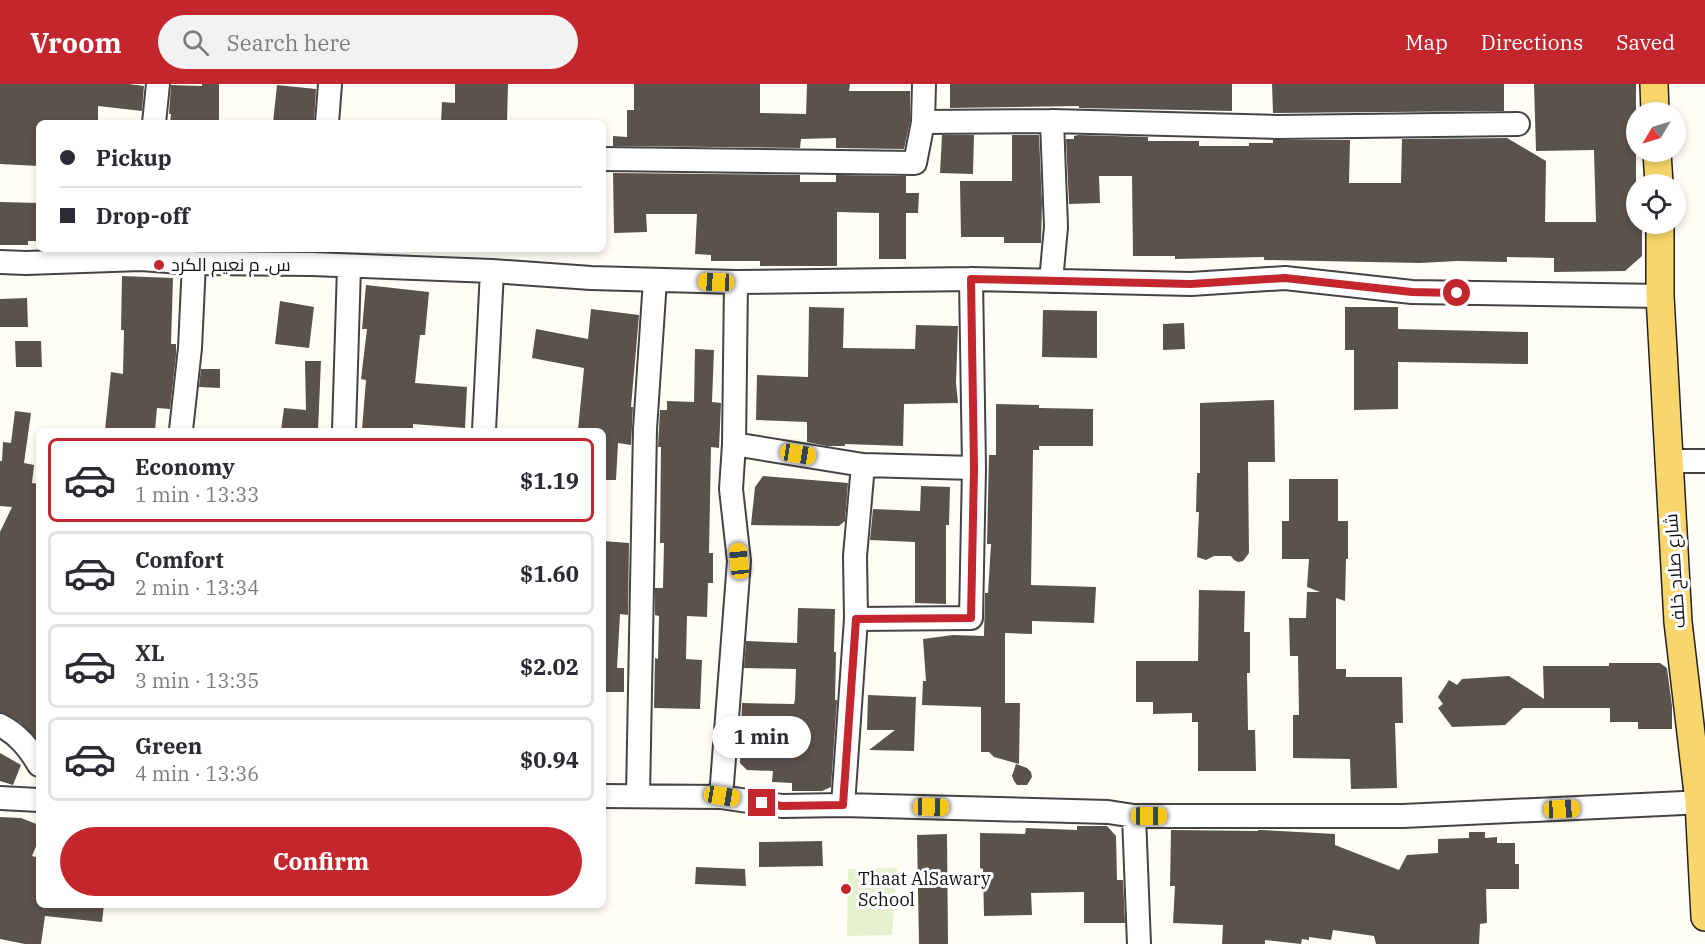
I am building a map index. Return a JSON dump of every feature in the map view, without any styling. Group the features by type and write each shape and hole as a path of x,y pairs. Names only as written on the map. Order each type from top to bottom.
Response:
{"main road":[{"path":"1653,84 1654,102"},
{"name":"شارع صلاح خلف","path":"1660,234 1660,296 1678,622 1702,802 1705,917"}],"street":[{"path":"154,120 158,84"},
{"path":"327,120 330,84"},
{"path":"606,159 915,163 924,122 924,84"},
{"path":"924,122 1052,122 1277,127 1518,124"},
{"path":"1051,281 1056,227 1052,122"},
{"path":"0,262 26,263 141,254 194,263 313,257 349,267 492,271 655,280 736,282 971,279 1191,284 1285,278 1412,292 1660,296"},
{"path":"181,428 190,348 194,263"},
{"path":"344,428 349,267"},
{"path":"484,428 492,271"},
{"path":"856,619 971,618 974,468 971,279"},
{"path":"638,795 645,429 655,280"},
{"path":"722,796 739,561 731,489 734,444 736,282"},
{"path":"734,444 862,465 974,468"},
{"path":"1669,461 1705,461"},
{"path":"843,805 856,619 855,556 862,465"},
{"path":"0,726 18,737 30,749 36,760"},
{"path":"606,796 722,796 782,806 843,805 1108,812 1134,816 1404,816 1702,802"},
{"path":"0,798 36,800"},
{"path":"1134,816 1139,944"}],"green space":[{"path":"897,868 892,935 847,936 848,869"}],"building":[{"path":"0,84 144,86 142,111 98,106 98,120 36,120 36,166 0,164"},
{"path":"202,84 219,84 219,120 170,120 171,85 202,86"},
{"path":"455,84 508,84 507,120 441,120 442,102 455,103"},
{"path":"634,84 760,84 760,113 806,114 807,84 850,84 849,91 910,91 910,121 904,149 836,148 836,138 801,139 800,148 613,146 613,136 627,137 627,110 634,110"},
{"path":"950,84 1232,84 1232,111 1079,108 1079,106 950,108"},
{"path":"1272,84 1504,84 1504,111 1273,113"},
{"path":"1534,84 1636,84 1636,102 1626,102 1626,162 1636,162 1636,174 1626,174 1626,234 1642,234 1642,256 1625,271 1554,272 1554,258 1507,257 1507,262 1420,263 1264,260 1264,257 1175,259 1175,256 1133,256 1132,176 1099,176 1100,203 1069,204 1066,139 1074,139 1074,136 1079,135 1148,137 1148,141 1199,141 1199,146 1249,146 1249,143 1273,143 1273,140 1350,140 1349,183 1401,183 1402,139 1507,138 1546,161 1545,222 1596,222 1594,150 1536,151"},
{"path":"277,85 316,89 314,120 273,120"},
{"path":"942,135 974,135 973,174 940,173"},
{"path":"1012,135 1039,135 1041,243 1004,243 1004,237 961,237 960,181 1012,181"},
{"path":"613,173 800,175 800,182 836,182 836,175 906,176 906,193 919,193 918,213 906,213 906,259 879,259 879,213 837,212 837,266 760,266 760,261 711,261 711,255 695,254 697,214 646,214 647,232 614,233"},
{"path":"0,202 36,203 36,241 28,241 28,245 0,245"},
{"path":"122,276 173,278 171,344 176,344 176,355 170,409 157,408 155,428 105,428 111,372 123,374 124,330 121,330"},
{"path":"366,285 429,292 425,335 420,335 415,383 467,387 465,428 413,424 413,428 362,428 366,380 361,379 367,329 362,329"},
{"path":"27,298 28,327 0,327 0,299"},
{"path":"280,301 314,307 309,348 275,344"},
{"path":"809,307 844,308 843,348 915,349 916,325 958,326 956,383 958,403 904,404 903,446 845,444 845,446 827,446 807,442 807,422 756,420 757,375 808,377"},
{"path":"1345,307 1398,307 1398,329 1528,332 1528,364 1398,362 1398,409 1354,410 1354,350 1345,350"},
{"path":"591,309 639,315 631,407 633,407 631,445 618,443 616,480 606,480 606,428 578,428 584,368 532,358 536,329 588,339"},
{"path":"1043,310 1097,311 1097,358 1042,357"},
{"path":"1184,323 1185,349 1163,350 1163,324"},
{"path":"15,341 41,341 42,367 16,367"},
{"path":"695,349 714,350 712,402 721,403 719,448 711,447 709,553 713,553 713,583 708,583 707,617 687,616 686,659 702,660 700,709 654,708 659,616 655,615 655,588 663,588 664,543 660,543 661,447 658,447 660,410 667,410 667,401 694,402"},
{"path":"305,361 321,361 318,428 281,428 284,408 306,410"},
{"path":"201,369 220,369 220,388 199,387"},
{"path":"1274,400 1275,462 1248,462 1249,553 1243,561 1238,562 1231,556 1214,556 1206,560 1197,557 1199,512 1196,512 1197,473 1200,473 1200,403"},
{"path":"996,404 1093,409 1093,446 1039,446 1039,450 1033,450 1031,585 1096,587 1094,623 1032,621 1032,634 1005,633 1005,703 1020,703 1019,764 994,757 989,752 981,752 981,707 922,705 923,681 926,681 923,639 953,635 984,636 985,593 988,593 991,544 987,544 989,455 996,455"},
{"path":"15,411 31,413 24,463 34,465 32,483 36,484 36,738 20,722 0,712 0,532 12,507 0,506 0,461 2,461 3,442 11,443"},
{"path":"763,476 848,483 845,521 839,526 751,525 755,487"},
{"path":"1289,479 1338,479 1338,521 1348,521 1348,559 1346,559 1345,601 1336,598 1336,669 1346,669 1346,677 1402,677 1403,723 1395,723 1397,788 1351,789 1350,759 1293,758 1293,715 1299,715 1298,656 1290,656 1289,618 1306,618 1307,592 1320,592 1307,587 1309,559 1282,559 1282,521 1289,521"},
{"path":"921,486 950,487 949,525 946,525 946,604 915,603 915,542 870,540 873,509 920,511"},
{"path":"606,541 629,543 628,615 620,614 617,668 624,668 624,692 606,692"},
{"path":"1199,590 1245,591 1244,632 1250,632 1250,673 1247,673 1248,730 1255,730 1256,771 1198,771 1198,722 1192,722 1192,713 1153,714 1153,702 1136,702 1136,661 1198,661"},
{"path":"798,608 835,609 835,700 837,700 831,787 822,791 792,791 792,783 772,782 773,771 747,770 740,763 742,703 794,704 795,699 796,669 744,668 746,641 797,643"},
{"path":"1609,663 1660,663 1667,668 1672,706 1672,729 1638,729 1638,722 1610,722 1610,708 1523,708 1505,725 1452,727 1438,708 1443,704 1438,697 1449,680 1457,685 1462,679 1509,676 1544,699 1543,666 1609,666"},
{"path":"868,695 916,697 914,751 869,750 895,730 867,730"},
{"path":"0,753 21,765 13,785 0,781"},
{"path":"1016,764 1031,772 1032,777 1027,785 1017,785 1014,781 1012,776"},
{"path":"0,817 21,818 36,824 36,846 32,856 36,857 36,908 104,908 102,922 45,916 41,944 25,944 0,939"},
{"path":"1077,826 1107,826 1116,836 1117,880 1123,880 1125,923 1084,923 1084,892 1031,893 1032,915 984,916 980,833 1025,834 1026,828 1077,830"},
{"path":"1171,830 1262,830 1335,834 1335,845 1399,870 1407,855 1438,853 1438,839 1469,838 1469,832 1485,832 1485,838 1497,837 1497,843 1515,843 1515,864 1519,864 1519,889 1486,889 1487,923 1480,924 1479,944 1376,944 1374,936 1333,930 1331,940 1309,937 1309,940 1302,939 1301,944 1265,940 1265,944 1222,944 1223,925 1173,923 1175,886 1170,886"},
{"path":"947,834 948,944 919,944 917,835"},
{"path":"822,841 823,866 759,867 759,842"},
{"path":"696,867 745,869 746,886 695,884"}],"place":[{"name":"س. م نعيم الكرد","path":"159,265"},
{"name":"Thaat AlSawary School","path":"846,889"}],"route":[{"path":"762,803 782,806 843,805 856,619 971,618 974,468 971,279 1191,284 1285,278 1412,292 1457,293"}]}
